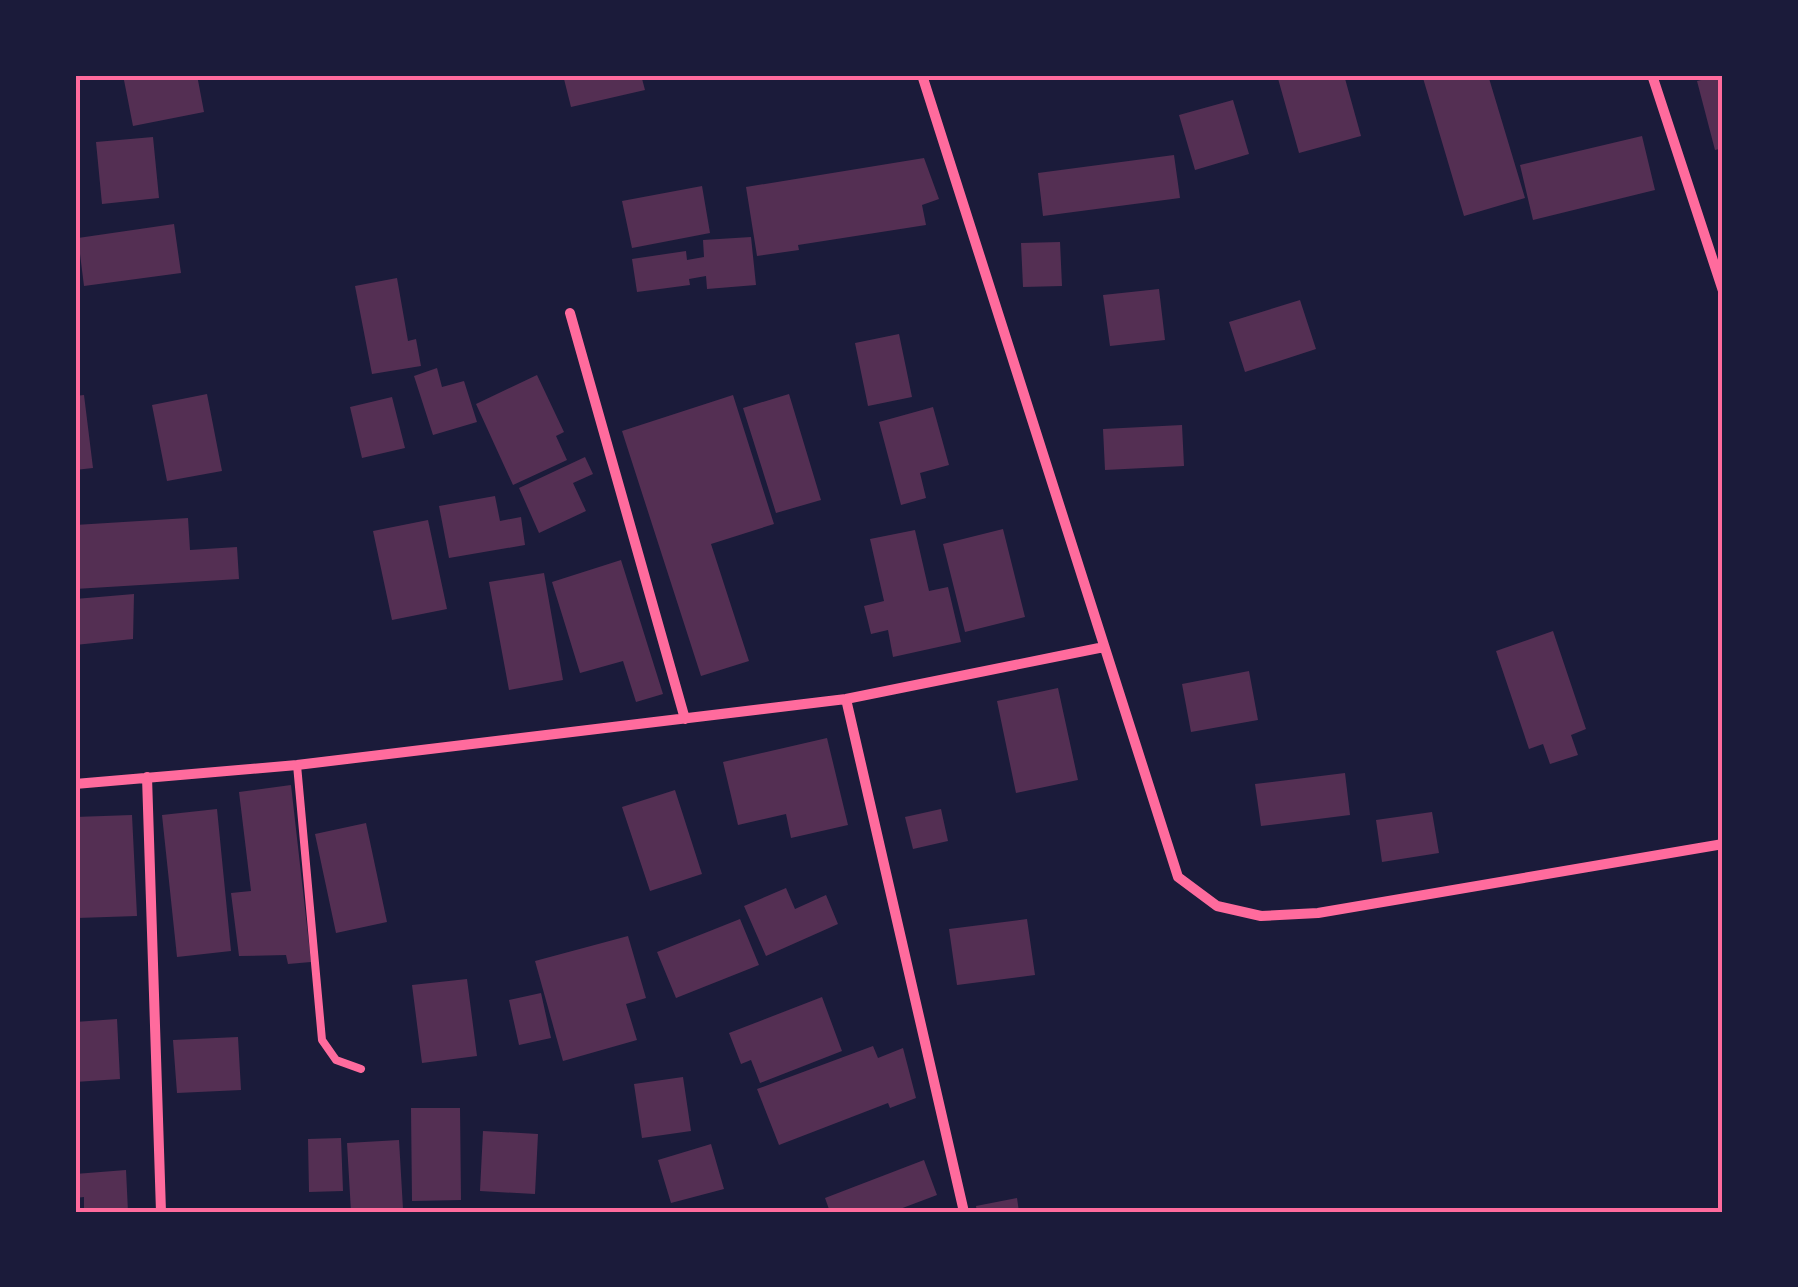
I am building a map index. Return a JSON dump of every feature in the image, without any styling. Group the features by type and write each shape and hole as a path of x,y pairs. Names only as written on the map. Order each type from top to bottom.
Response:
{"street":[{"path":"922,75 1178,877 1217,906 1262,916 1318,913 1723,844"},
{"path":"1652,75 1723,290"},
{"path":"570,312 685,718"},
{"path":"75,784 296,765 846,699 1104,647"},
{"path":"846,699 964,1212"},
{"path":"147,777 161,1212"}],"lane":[{"path":"296,765 322,1040 336,1060 360,1068"}],"building":[{"path":"123,75 197,75 204,112 133,126"},
{"path":"563,75 641,75 645,90 571,107"},
{"path":"1277,75 1344,75 1361,136 1299,153"},
{"path":"1488,75 1525,198 1464,216 1423,78"},
{"path":"1723,75 1723,148 1715,150 1697,81"},
{"path":"1233,100 1249,154 1195,170 1179,115"},
{"path":"1642,136 1655,190 1533,220 1520,165"},
{"path":"153,137 159,198 102,204 96,142"},
{"path":"1174,155 1180,198 1043,216 1038,173"},
{"path":"924,158 939,199 922,205 926,225 798,245 799,250 757,256 746,187"},
{"path":"702,186 710,233 632,248 622,201"},
{"path":"174,224 181,273 84,286 78,238"},
{"path":"751,237 756,285 707,289 706,276 689,279 690,285 637,292 632,259 686,251 687,260 704,257 703,240"},
{"path":"1060,242 1062,286 1023,287 1021,243"},
{"path":"397,278 408,341 416,339 421,366 372,374 355,286"},
{"path":"1159,289 1165,340 1110,346 1103,295"},
{"path":"1300,300 1316,349 1245,372 1229,322"},
{"path":"899,334 912,397 868,406 855,343"},
{"path":"437,368 442,387 464,381 477,422 433,435 414,376"},
{"path":"537,375 564,432 556,436 567,460 513,485 476,404"},
{"path":"207,394 222,471 167,481 152,405"},
{"path":"789,394 821,500 776,513 743,408"},
{"path":"84,395 93,468 75,470 75,396"},
{"path":"733,395 774,524 711,544 749,661 701,676 622,431"},
{"path":"392,397 405,448 362,458 350,407"},
{"path":"933,407 949,465 920,473 926,498 901,505 879,422"},
{"path":"1182,425 1184,466 1105,470 1103,429"},
{"path":"585,457 593,474 573,483 586,511 539,533 519,488"},
{"path":"495,496 500,521 521,517 525,545 449,558 439,506"},
{"path":"188,518 190,550 237,547 239,579 75,589 75,525"},
{"path":"428,520 447,609 392,620 373,531"},
{"path":"1003,529 1025,617 965,632 943,544"},
{"path":"915,530 929,591 948,587 961,642 893,657 888,630 871,634 864,606 884,601 870,539"},
{"path":"621,560 663,694 636,702 623,661 580,673 552,582"},
{"path":"544,573 563,680 509,690 489,582"},
{"path":"134,594 133,639 75,645 75,599"},
{"path":"1553,631 1586,729 1571,735 1578,755 1550,764 1543,744 1529,749 1496,651"},
{"path":"1249,671 1258,720 1191,732 1182,684"},
{"path":"1058,688 1078,780 1016,793 997,701"},
{"path":"827,738 848,825 791,838 786,814 738,825 723,762"},
{"path":"1345,773 1350,815 1261,826 1255,784"},
{"path":"291,785 311,962 288,964 286,955 239,956 231,893 251,891 239,792"},
{"path":"675,790 702,874 650,891 622,807"},
{"path":"217,809 231,951 177,957 162,815"},
{"path":"941,809 948,841 913,849 905,817"},
{"path":"1432,812 1439,853 1382,862 1376,820"},
{"path":"132,815 137,916 77,918 75,817"},
{"path":"366,823 387,922 336,933 315,834"},
{"path":"786,888 795,909 826,895 838,924 766,956 744,906"},
{"path":"740,919 759,965 676,998 657,952"},
{"path":"1027,919 1035,975 957,985 949,929"},
{"path":"628,936 646,998 626,1004 637,1040 563,1061 535,961"},
{"path":"467,979 477,1056 422,1063 412,985"},
{"path":"541,993 551,1038 519,1045 509,1000"},
{"path":"822,997 842,1051 760,1083 751,1060 741,1064 729,1033"},
{"path":"117,1019 120,1079 75,1082 75,1022"},
{"path":"238,1037 241,1090 177,1093 173,1040"},
{"path":"873,1046 878,1058 903,1048 916,1098 890,1108 888,1103 779,1145 757,1089"},
{"path":"683,1077 691,1131 642,1138 634,1084"},
{"path":"411,1108 460,1108 461,1200 412,1201"},
{"path":"483,1131 538,1134 535,1194 480,1191"},
{"path":"341,1138 343,1191 309,1192 308,1139"},
{"path":"399,1140 403,1209 351,1212 347,1143"},
{"path":"711,1144 724,1189 671,1203 658,1160"},
{"path":"924,1160 937,1195 892,1212 830,1212 825,1198"},
{"path":"126,1170 128,1212 84,1212 84,1197 75,1198 75,1174"},
{"path":"1017,1198 1019,1212 977,1212 976,1206"}]}
